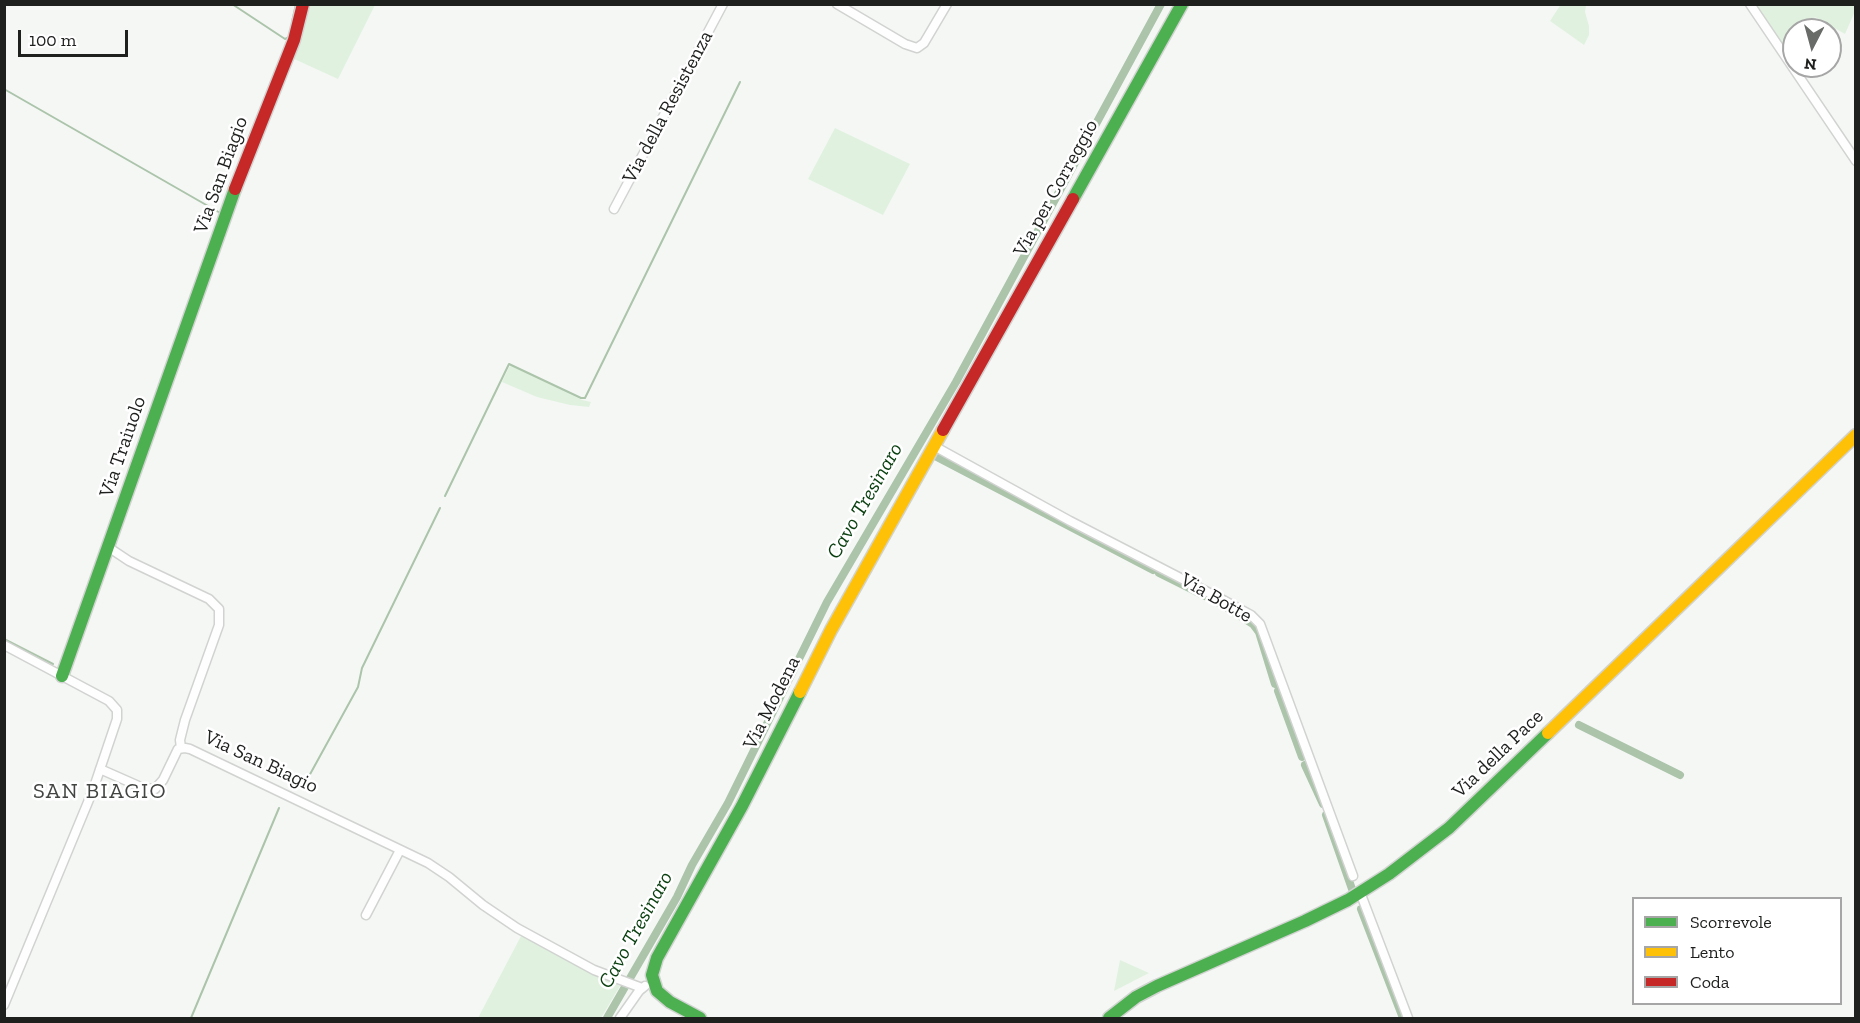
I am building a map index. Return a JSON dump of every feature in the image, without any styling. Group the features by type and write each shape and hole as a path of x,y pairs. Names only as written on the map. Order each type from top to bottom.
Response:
{"street":[{"name":"Via San Biagio","path":"174,360 244,165 294,40 303,4"},
{"name":"Via della Resistenza","path":"614,209 723,4"},
{"path":"837,4 905,44 917,48 924,43 947,4"},
{"name":"Via per Correggio","path":"965,391 1182,4"},
{"path":"1750,4 1856,161"},
{"name":"Via Traiuolo","path":"62,676 174,360"},
{"name":"Via Modena","path":"643,985 744,802 831,630 965,391"},
{"name":"Via della Pace","path":"1108,1018 1158,986 1312,917 1360,892 1415,855 1455,822 1856,435"},
{"name":"Via Botte","path":"934,446 1070,521 1251,615 1260,624 1353,876"},
{"path":"108,547 129,561 209,600 219,609 219,625 182,729 181,747"},
{"path":"4,645 109,701 117,710 115,727 100,769 4,1005"},
{"name":"Via San Biagio","path":"100,769 143,788 155,789 163,780 175,752 181,747 190,749 443,872 483,905 517,928 594,970 643,985"},
{"path":"366,915 400,850"},
{"path":"1360,892 1408,1018"},
{"path":"621,1018 643,985 700,1018"}],"green space":[{"path":"1561,4 1586,5 1589,35 1584,45 1550,21"},
{"path":"1855,4 1856,9 1845,34 1842,32 1842,18 1782,18 1782,46 1754,5"},
{"path":"307,5 375,5 338,79 292,58"},
{"path":"835,128 910,164 883,215 808,179"},
{"path":"512,365 582,400 591,402 589,407 537,397 502,382"},
{"path":"521,936 620,986 601,1018 478,1018"},
{"path":"1120,960 1149,973 1114,991"}],"waterway":[{"path":"232,4 285,39 289,37"},
{"path":"292,22 296,4"},
{"name":"Cavo Tresinaro","path":"607,1018 728,803 827,602 956,382 1161,4"},
{"path":"445,496 509,364 585,398 740,82"},
{"path":"4,89 222,214"},
{"path":"935,456 1153,570"},
{"path":"303,787 358,687 362,668 440,508"},
{"path":"1159,573 1223,605 1253,624 1259,632 1275,684"},
{"path":"4,639 53,664"},
{"path":"1278,691 1302,757"},
{"path":"1579,725 1680,775"},
{"path":"1305,765 1323,804"},
{"path":"191,1018 279,808"},
{"path":"1326,815 1352,889"},
{"path":"1361,909 1403,1018"}],"traffic: fast":[{"path":"1073,199 1182,4"},
{"path":"62,676 235,189"},
{"path":"700,1018 670,1002 657,991 652,975 657,958 742,806 800,692"},
{"path":"1109,1018 1136,997 1157,986 1305,921 1348,900 1389,874 1449,828 1548,733"}],"traffic: slow":[{"path":"800,692 831,630 943,430"},
{"path":"1548,733 1856,435"}],"traffic: jam":[{"path":"235,189 294,40 303,4"},
{"path":"943,430 1073,199"}],"district":[{"name":"SAN BIAGIO","path":"100,792"}]}
